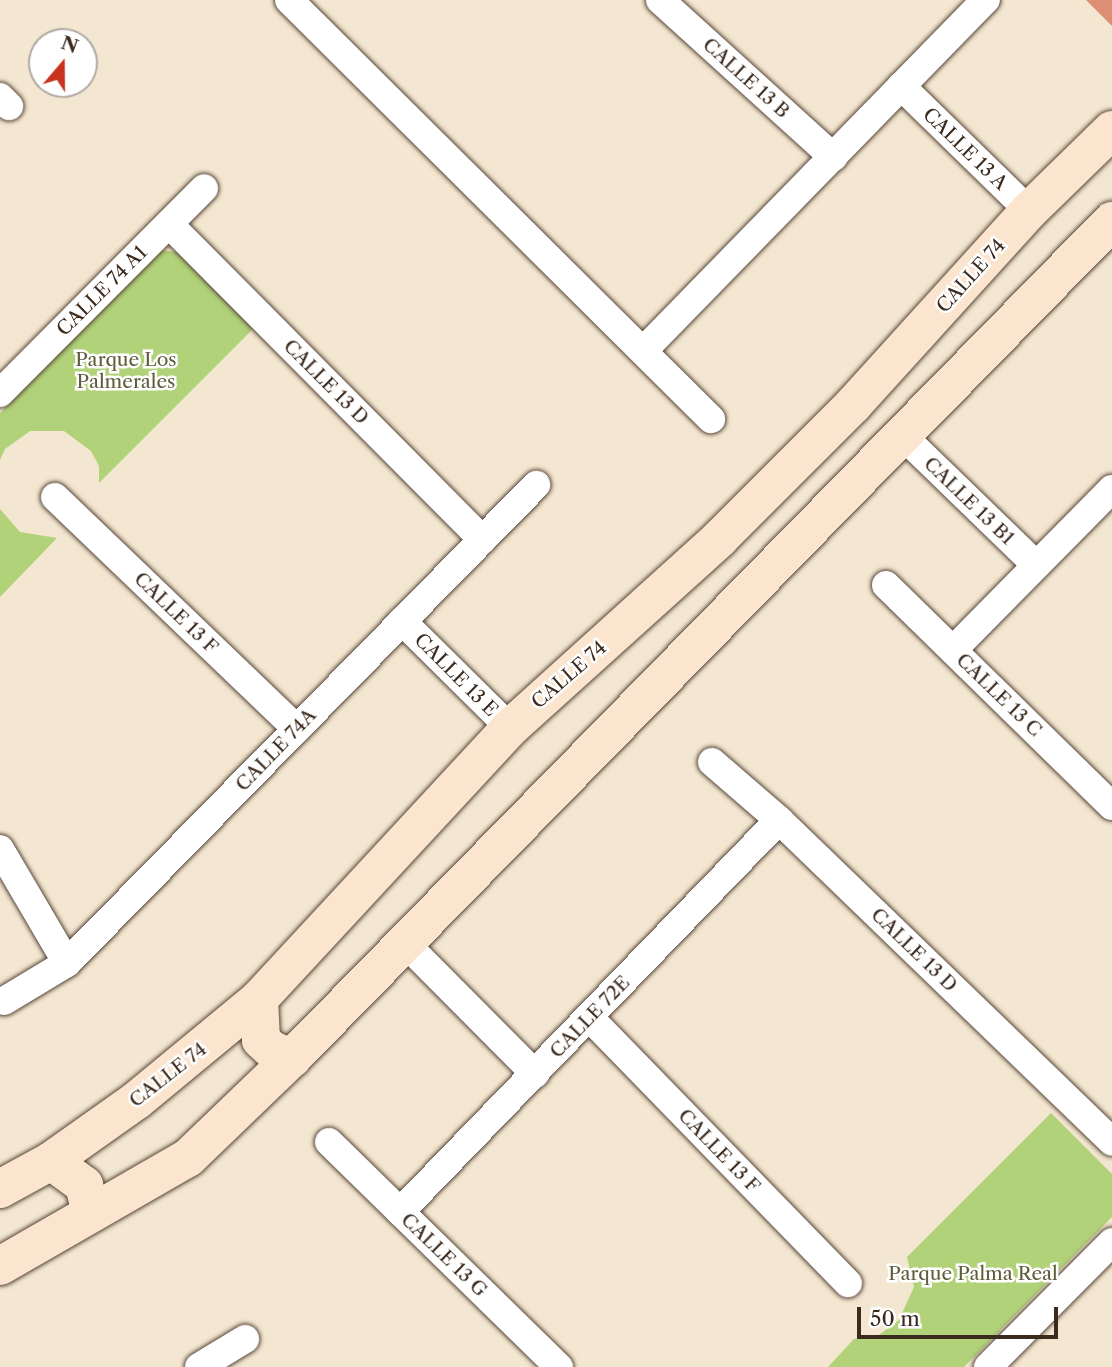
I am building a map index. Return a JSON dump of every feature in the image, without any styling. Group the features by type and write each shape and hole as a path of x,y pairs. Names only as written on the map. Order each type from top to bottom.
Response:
{"main road":[{"name":"CALLE 74","path":"0,1189 51,1161 200,1051 259,999 510,728 630,622 749,509 853,405 1029,211 1108,142"},
{"path":"0,1266 188,1158 292,1058 675,663 904,437 1112,220"},
{"path":"749,509 754,536 785,556"},
{"path":"630,622 662,638 675,663"},
{"path":"259,999 261,1040 272,1050 292,1058"},
{"path":"51,1161 84,1185 91,1213"}],"street":[{"path":"289,0 711,419"},
{"name":"CALLE 13 B","path":"660,0 833,157"},
{"path":"643,351 986,0"},
{"name":"CALLE 13 A","path":"901,86 1029,211"},
{"name":"CALLE 74 A1","path":"0,393 204,188"},
{"name":"CALLE 13 D","path":"169,224 483,540"},
{"name":"CALLE 13 B1","path":"904,437 1035,564"},
{"name":"CALLE 74A","path":"4,1001 67,962 536,485"},
{"path":"953,650 1112,489"},
{"name":"CALLE 13 F","path":"55,497 297,729"},
{"name":"CALLE 13 C","path":"886,585 1112,806"},
{"name":"CALLE 13 E","path":"402,621 510,728"},
{"name":"CALLE 13 D","path":"712,762 779,820 1112,1142"},
{"name":"CALLE 72E","path":"400,1212 779,820"},
{"path":"0,849 67,962"},
{"path":"404,942 535,1074"},
{"name":"CALLE 13 F","path":"590,1018 848,1283"},
{"name":"CALLE 13 G","path":"329,1142 559,1367"},
{"path":"988,1367 1112,1242"},
{"path":"207,1365 245,1339"}],"green space":[{"name":"Parque Los Palmerales","path":"160,250 177,252 253,329 99,483 99,466 91,451 64,431 30,431 5,449 0,460 0,413"},
{"path":"0,509 20,532 57,538 0,597"},
{"name":"Parque Palma Real","path":"1051,1113 1112,1174 1112,1217 964,1367 828,1367 854,1339 879,1335 899,1320 914,1287 907,1257"}],"building":[{"path":"1086,0 1112,0 1112,26"}]}
